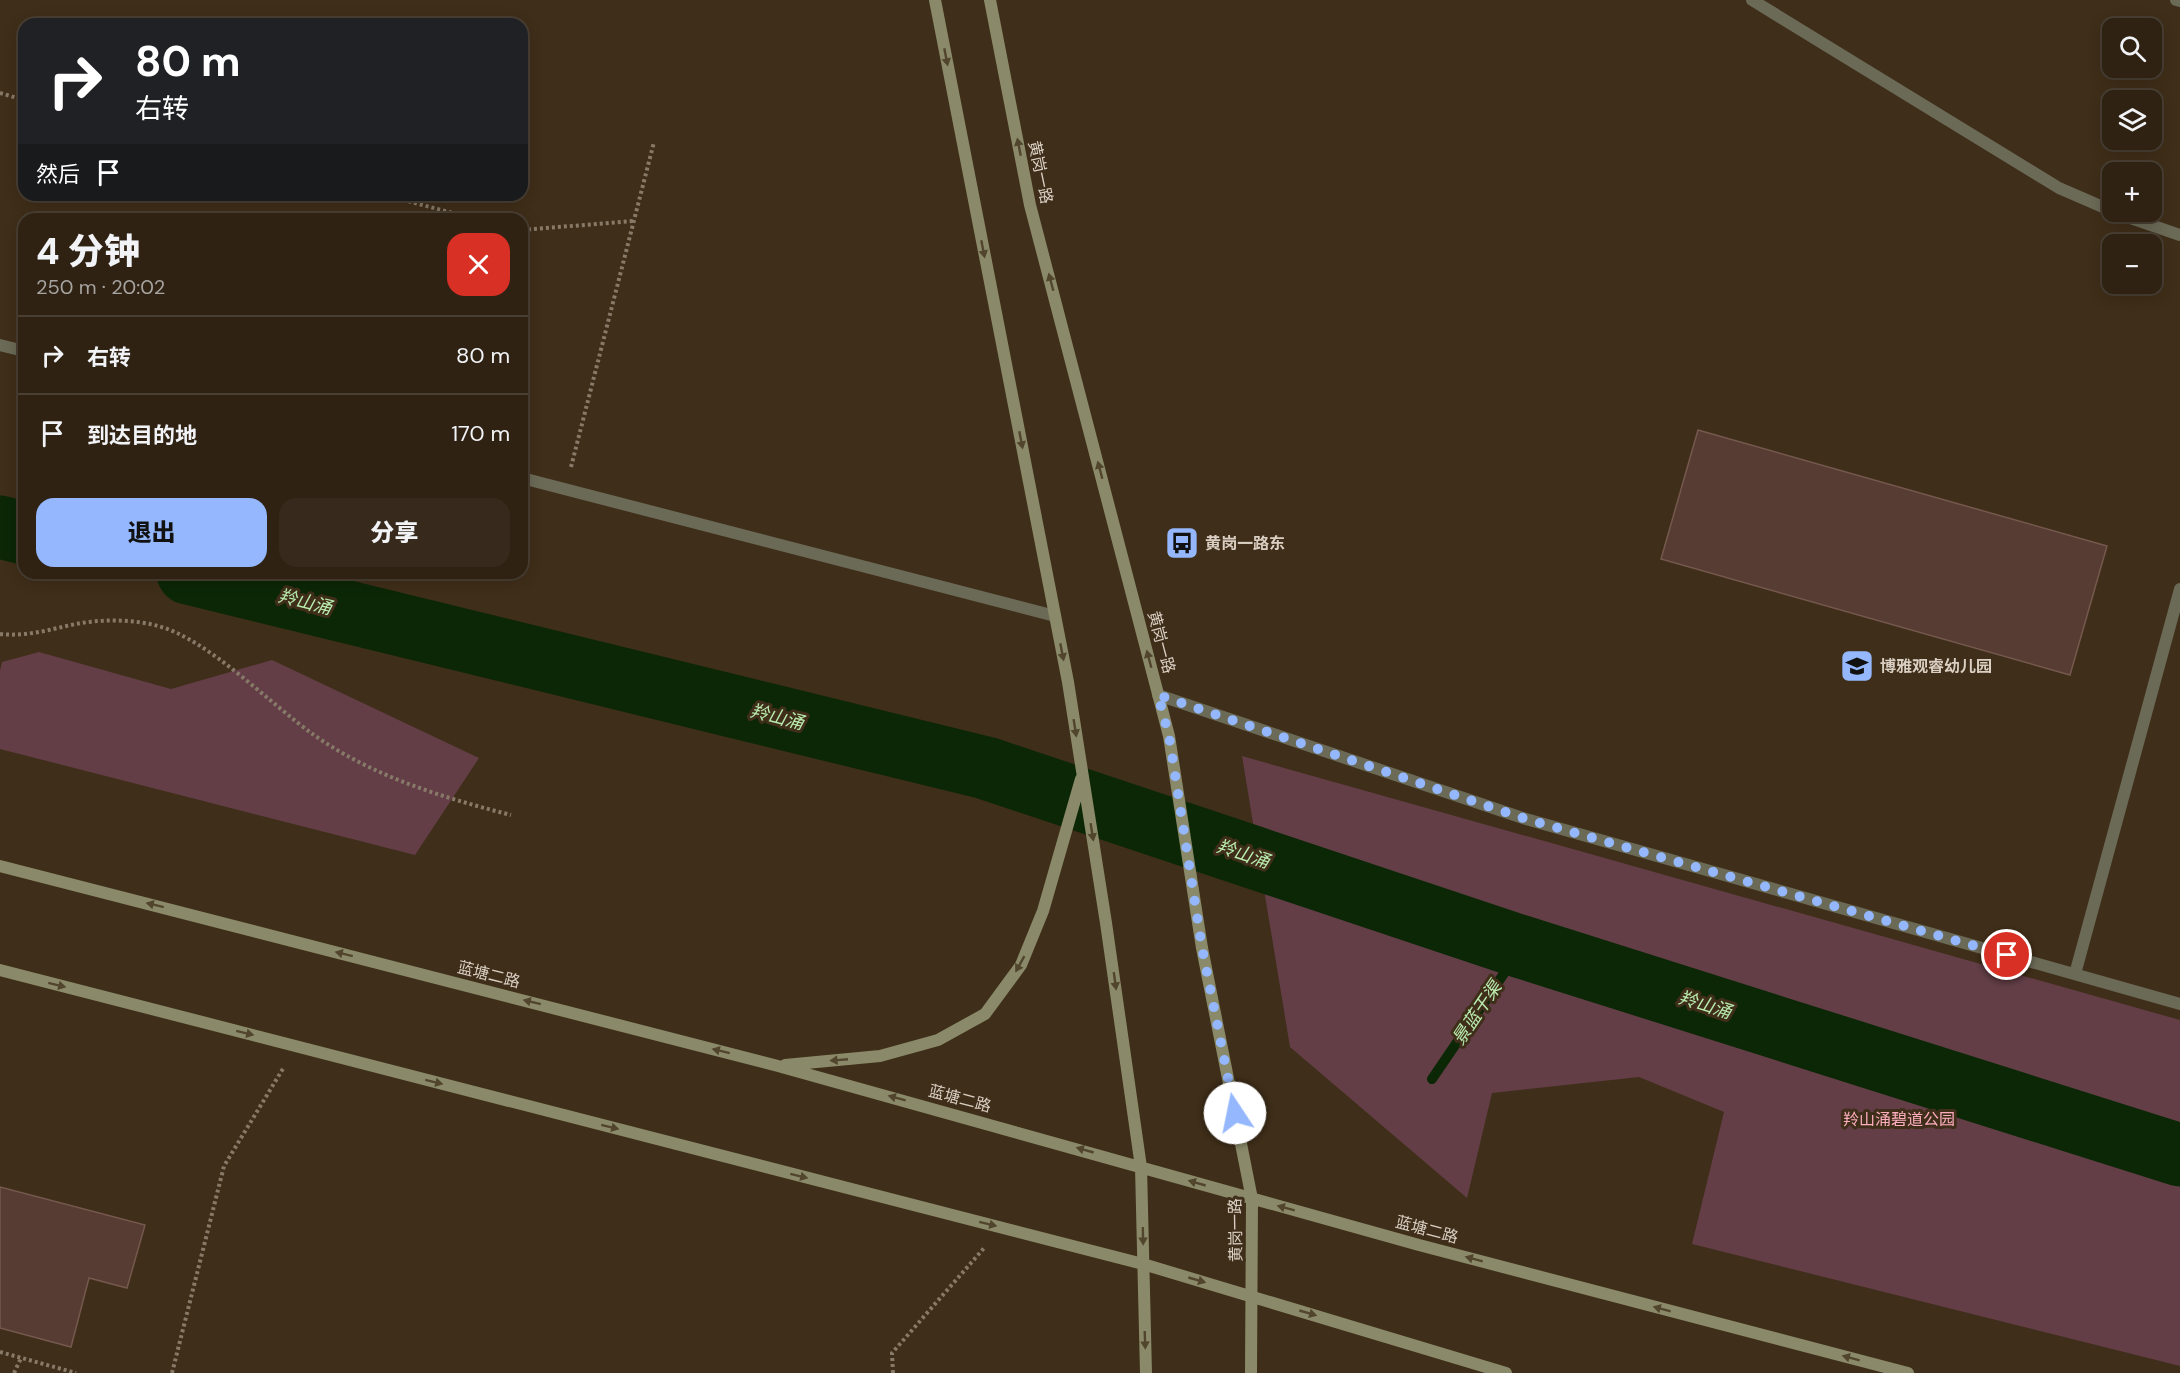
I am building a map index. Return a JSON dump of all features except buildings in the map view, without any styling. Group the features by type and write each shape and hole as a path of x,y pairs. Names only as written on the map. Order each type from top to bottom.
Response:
{"main road":[{"path":"935,0 1068,682 1106,923 1142,1167 1146,1373"},
{"name":"黄岗一路","path":"990,0 1030,205 1169,736 1202,948 1252,1199 1251,1373"},
{"path":"778,1066 880,1056 938,1040 985,1014 1021,965 1043,910 1082,774"},
{"name":"蓝塘二路","path":"0,866 778,1066 1252,1199 1908,1373"},
{"path":"0,970 1143,1264 1506,1373"}],"street":[{"path":"1752,0 2059,188 2102,207"},
{"path":"2145,222 2180,234"},
{"path":"0,345 18,350"},
{"path":"528,480 1055,616"},
{"path":"2075,974 2180,590"},
{"path":"1158,695 1526,819 2180,1004"}],"path":[{"path":"0,93 18,98"},
{"path":"565,489 654,142"},
{"path":"408,201 452,213"},
{"path":"528,230 633,221"},
{"path":"0,634 39,633 78,624 115,620 158,626 194,642 314,735 370,770 439,796 511,815"},
{"path":"172,1373 224,1167 296,1046"},
{"path":"893,1373 892,1353 1002,1228"},
{"path":"0,1352 76,1373"},
{"path":"14,1373 21,1358"}],"green space":[{"path":"39,652 171,689 272,660 479,758 415,855 0,749 2,662"},
{"name":"羚山涌碧道公园","path":"1242,756 2180,1020 2180,1366 1692,1244 1724,1112 1639,1077 1492,1093 1467,1198 1290,1047"}],"waterway":[{"name":"羚山涌","path":"0,527 18,532"},
{"name":"羚山涌","path":"213,579 986,768 1522,947 2180,1155"},
{"name":"景蓝干渠","path":"1432,1079 1522,947"}],"place":[{"name":"黄岗一路东","path":"1182,543"},
{"name":"博雅观睿幼儿园","path":"1857,666"}],"route":[{"path":"1235,1113 1202,948 1169,736 1158,695 1526,819 2007,955"}]}
